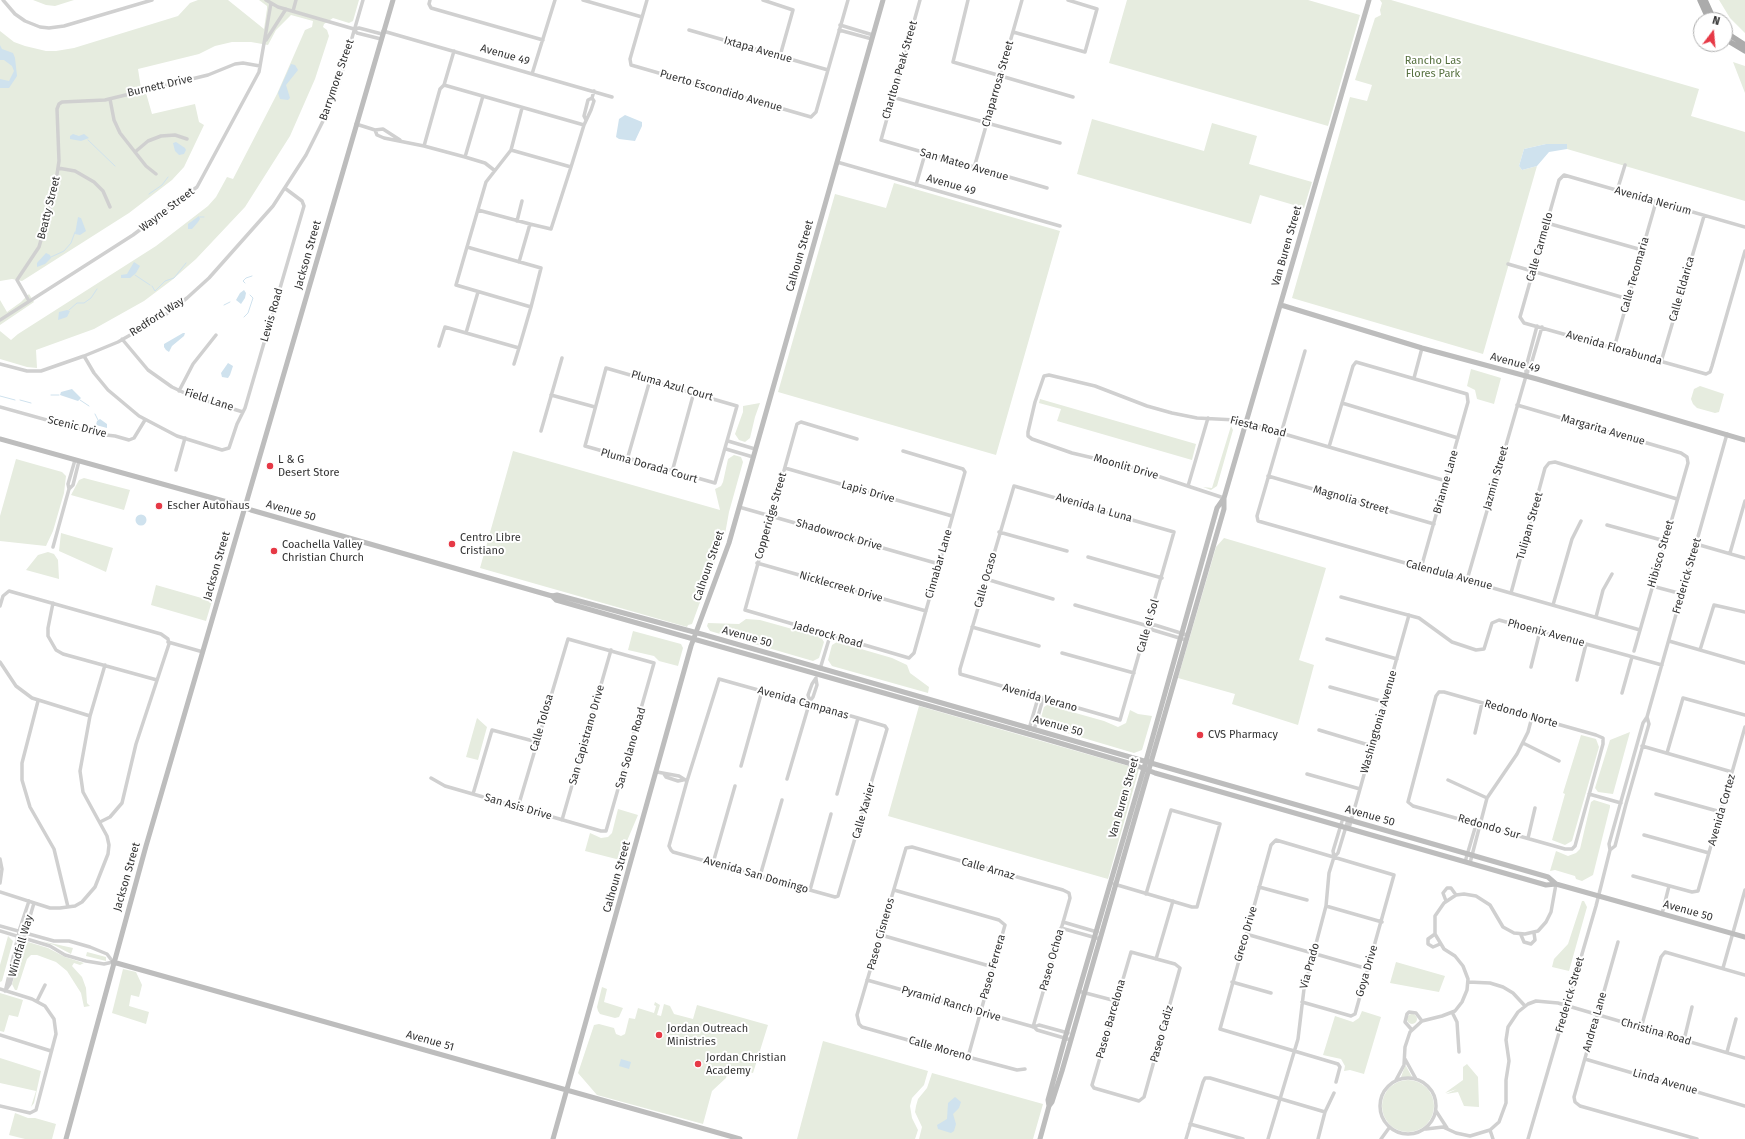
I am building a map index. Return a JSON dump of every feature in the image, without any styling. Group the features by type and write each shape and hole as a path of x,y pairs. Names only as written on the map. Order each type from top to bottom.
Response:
{"main road":[{"path":"1700,0 1705,12"},
{"path":"1705,0 1710,12"},
{"path":"1733,37 1745,45"},
{"path":"1733,44 1745,51"}],"street":[{"path":"3,0 15,14 25,21 40,27 48,28 64,26 152,0"},
{"path":"266,0 286,9 354,29 358,28 382,35"},
{"path":"293,11 296,0"},
{"name":"Barrymore Street","path":"279,198 306,155 328,111 363,0"},
{"name":"Jackson Street","path":"66,1139 113,962 393,0"},
{"path":"430,0 429,6 543,40"},
{"path":"532,74 555,0"},
{"path":"583,0 642,17 647,0"},
{"path":"763,0 792,10 780,56"},
{"path":"828,70 848,0"},
{"name":"Calhoun Street","path":"554,1139 695,636 721,568 883,0"},
{"name":"Charlton Peak Street","path":"881,140 920,0"},
{"path":"968,0 953,62 1073,97"},
{"name":"Chaparrosa Street","path":"974,168 1022,0"},
{"path":"1013,32 1085,52 1097,9 1068,0"},
{"name":"Van Buren Street","path":"1040,1139 1049,1106 1052,1102 1072,1037 1116,885 1148,762 1187,637 1224,510 1224,498 1369,0"},
{"name":"Wayne Street","path":"0,320 133,235 194,190 202,180 222,138 257,76 265,41 266,23 271,3"},
{"name":"Wayne Street","path":"265,41 286,9"},
{"name":"Puerto Escondido Avenue","path":"642,17 630,64 813,116 828,70"},
{"path":"840,28 873,37"},
{"path":"354,29 357,33 366,35 382,35"},
{"path":"366,35 367,30"},
{"name":"Ixtapa Avenue","path":"689,30 828,70"},
{"name":"Avenue 49","path":"382,35 392,34 612,97"},
{"path":"424,146 440,89 444,85 454,51"},
{"name":"Burnett Drive","path":"59,104 62,102 101,101 208,75 235,64 243,63 260,66"},
{"path":"444,85 584,125"},
{"path":"478,210 551,229 584,125 586,120 589,118 594,101 592,98 594,91"},
{"path":"465,158 482,96"},
{"path":"892,97 1060,142"},
{"path":"110,98 118,129 146,166 156,174"},
{"path":"586,120 584,116 588,100 592,98"},
{"name":"Beatty Street","path":"29,301 17,280 40,244 54,194 58,168 57,109 59,104"},
{"path":"522,108 511,150 486,182 456,285 531,307"},
{"path":"586,109 591,110"},
{"path":"356,124 375,130 378,128 400,140 485,163 494,170"},
{"path":"375,130 377,135 396,142 400,140"},
{"path":"385,138 387,132"},
{"path":"135,152 148,141 161,136 175,135 187,139"},
{"name":"San Mateo Avenue","path":"881,140 1047,188"},
{"path":"511,150 571,166"},
{"path":"916,185 926,154"},
{"name":"Avenue 49","path":"837,162 1060,226"},
{"path":"1617,191 1624,165"},
{"path":"58,168 75,171 94,182 103,191 110,207"},
{"name":"Avenida Nerium","path":"1562,176 1567,175 1617,191 1745,227"},
{"name":"Calle Carmello","path":"1521,319 1521,311 1559,180 1562,176"},
{"name":"Lewis Road","path":"185,438 222,450 229,448 237,424 243,412 304,206 302,201 286,188"},
{"name":"Redford Way","path":"0,364 27,371 41,371 84,356 122,339 165,315 188,298 209,278 250,233 279,198"},
{"path":"517,221 522,201"},
{"name":"Calle Tecomaria","path":"1614,348 1656,202"},
{"name":"Calle Eldarica","path":"1661,362 1704,216"},
{"path":"1547,223 1642,250"},
{"path":"519,262 530,224"},
{"path":"467,247 541,268 514,364"},
{"name":"Avenida Florabunda","path":"1521,319 1524,323 1703,374 1708,373 1712,366 1745,251"},
{"path":"1508,264 1628,299"},
{"path":"466,333 478,292"},
{"name":"Avenue 49","path":"1281,305 1422,348 1526,376 1745,440"},
{"path":"1526,376 1526,367 1537,326"},
{"path":"439,346 445,327 519,348"},
{"path":"1526,376 1530,368 1542,327"},
{"path":"179,391 193,364 216,335"},
{"name":"Field Lane","path":"122,339 148,370 179,391 243,412"},
{"path":"1329,447 1353,366 1356,362 1414,378 1422,348"},
{"path":"1268,476 1305,351"},
{"path":"84,356 94,373 108,390 125,406 145,420 164,430 185,438 176,470"},
{"path":"541,431 562,358"},
{"name":"Pluma Azul Court","path":"595,407 606,368 694,392 737,406 728,441"},
{"name":"Fiesta Road","path":"1028,436 1033,408 1046,375 1095,386 1160,410 1185,416 1236,420 1446,481"},
{"name":"Jazmin Street","path":"1467,580 1526,376"},
{"name":"Brianne Lane","path":"1414,378 1464,393 1469,396 1421,568"},
{"path":"627,460 650,380"},
{"path":"672,472 694,392"},
{"path":"551,394 595,407"},
{"path":"1342,403 1458,438"},
{"name":"Margarita Avenue","path":"1517,405 1687,456"},
{"name":"Scenic Drive","path":"0,407 97,434 115,436 129,440 134,438 145,420"},
{"name":"Pluma Dorada Court","path":"595,407 585,446 627,460 715,483 726,449"},
{"path":"1188,486 1208,418"},
{"name":"Copperidge Street","path":"745,610 757,563 799,423 857,438"},
{"name":"Frederick Street","path":"1528,1139 1598,896 1610,850 1609,844 1620,803 1643,723 1647,717 1727,434"},
{"name":"Moonlit Drive","path":"1028,436 1032,439 1059,449 1112,462 1224,498"},
{"name":"Avenue 50","path":"0,439 245,507 552,596 556,600 821,669 1031,731 1179,780 1546,885 1556,884 1745,937"},
{"path":"753,457 726,449 728,441 755,449"},
{"name":"Cinnabar Lane","path":"903,452 964,470 926,611 911,658"},
{"name":"Hibisco Street","path":"1634,651 1676,499 1688,463 1687,456"},
{"path":"53,547 69,489 68,484 77,461"},
{"name":"Tulipan Street","path":"1511,593 1545,468 1552,462 1676,499"},
{"name":"Lapis Drive","path":"785,468 952,516"},
{"name":"Calendula Avenue","path":"1268,476 1257,516 1258,520 1640,630"},
{"name":"Magnolia Street","path":"1268,476 1434,524"},
{"name":"Avenida la Luna","path":"1014,486 1174,532"},
{"name":"Calle Ocaso","path":"960,674 960,669 999,532 1014,486"},
{"name":"Van Buren Street","path":"1148,762 1180,636 1217,508 1224,498"},
{"path":"1730,554 1745,501"},
{"name":"Shadowrock Drive","path":"739,507 939,564"},
{"path":"1553,605 1572,539 1581,520"},
{"path":"1607,526 1665,541"},
{"path":"999,532 1067,551"},
{"name":"Calle el Sol","path":"1120,720 1174,532"},
{"path":"1696,544 1745,558"},
{"path":"1088,557 1162,578"},
{"name":"Nicklecreek Drive","path":"757,563 926,611"},
{"path":"1596,617 1603,590 1612,574"},
{"path":"986,579 1053,599"},
{"path":"1652,586 1682,594"},
{"path":"0,606 3,596 9,591 166,636 168,642 136,744 122,803 110,817 100,822"},
{"path":"1340,597 1409,616"},
{"path":"53,604 48,628 48,636 55,649 63,654 157,680"},
{"path":"1075,605 1148,626 1155,626 1180,636 1187,637"},
{"path":"1700,650 1714,605 1745,612"},
{"name":"Jaderock Road","path":"745,610 830,636 911,658"},
{"name":"Phoenix Avenue","path":"1409,616 1428,624 1452,642 1476,650 1484,649 1492,623 1499,620 1662,665"},
{"name":"Washingtonia Avenue","path":"1345,827 1360,789 1409,616"},
{"path":"972,627 1039,646"},
{"path":"1531,667 1540,631"},
{"name":"Avenue 50","path":"695,636 817,677 1148,762 1548,877 1556,884"},
{"path":"788,779 809,703 808,695 812,684 821,669 830,636"},
{"name":"Calle Tolosa","path":"518,807 568,639 611,650"},
{"path":"1327,640 1397,659"},
{"path":"1669,641 1745,663"},
{"path":"168,642 203,652"},
{"path":"1577,680 1586,644"},
{"name":"San Solano Road","path":"606,831 654,663 611,650"},
{"name":"San Capistrano Drive","path":"562,820 611,650"},
{"path":"1062,653 1134,674"},
{"path":"1622,693 1632,657"},
{"path":"0,662 5,671 24,693 38,701 90,716"},
{"path":"0,892 50,908 68,907 82,902 90,895 102,873 108,854 109,845 100,822 83,792 80,778 81,761 90,716 105,665"},
{"path":"0,672 5,671"},
{"name":"Avenida Verano","path":"960,674 1038,698 1120,720"},
{"name":"Avenida Campanas","path":"685,780 718,679 809,703 885,726 887,729"},
{"path":"1330,687 1384,702"},
{"path":"741,766 762,691"},
{"name":"Redondo Norte","path":"1408,802 1436,696 1439,692 1603,738 1603,744 1589,794"},
{"path":"1031,731 1038,698"},
{"path":"1666,753 1683,698 1745,715"},
{"path":"1031,731 1043,699"},
{"path":"38,701 22,763 22,780 30,807 54,849 68,907"},
{"path":"1475,733 1482,703"},
{"path":"1468,862 1480,830 1479,824 1487,798 1523,742 1532,717"},
{"name":"Frederick Street","path":"1610,850 1615,846 1643,746 1649,724 1647,717"},
{"path":"837,794 858,718"},
{"name":"Avenida Cortez","path":"1670,886 1697,892 1745,727"},
{"name":"Calle Xavier","path":"840,892 887,729"},
{"path":"473,794 492,730 537,742"},
{"path":"1319,730 1372,746"},
{"path":"1523,742 1559,761"},
{"path":"1637,745 1732,772"},
{"name":"Van Buren Street","path":"1049,1106 1048,1100 1065,1035 1109,883 1146,769"},
{"path":"657,772 664,774 667,772 679,776 685,780"},
{"path":"1307,774 1360,789"},
{"name":"San Asis Drive","path":"431,778 445,786 562,820 606,831"},
{"name":"Avenida San Domingo","path":"685,780 669,846 673,852 835,898 840,892"},
{"path":"1179,780 1196,781 1218,788 1225,784 1229,791 1265,801 1272,806"},
{"path":"1448,780 1487,798"},
{"path":"713,863 735,786"},
{"path":"1589,794 1626,804"},
{"name":"Redondo Sur","path":"1408,802 1413,806 1565,849 1572,849 1575,846 1589,794"},
{"path":"1656,794 1721,812"},
{"path":"760,876 782,800"},
{"path":"1528,838 1536,808"},
{"path":"1109,883 1146,894 1197,907 1220,824 1171,810 1146,894"},
{"path":"810,890 831,814"},
{"name":"Via Prado","path":"1268,1139 1281,1099 1300,1030 1302,1002 1326,906 1329,873 1334,857 1333,852 1347,820"},
{"path":"1644,835 1709,853"},
{"name":"Greco Drive","path":"1294,1051 1220,1029 1259,887 1274,840 1334,857"},
{"name":"Calle Arnaz","path":"906,848 912,847 1069,893"},
{"name":"Paseo Cisneros","path":"858,1021 857,1015 906,848"},
{"name":"Goya Drive","path":"1302,1002 1354,1016 1382,922 1394,875 1334,857"},
{"path":"0,859 2,869 0,883"},
{"path":"1634,876 1670,886 1662,914"},
{"path":"1468,982 1490,983 1503,987 1513,994 1525,1006 1514,1015 1507,1030 1506,1040 1509,1061 1506,1080 1506,1106 1499,1122 1481,1136 1465,1136 1438,1127 1426,1128 1412,1134 1400,1133 1390,1128 1384,1120 1380,1103 1386,1088 1396,1080 1404,1065 1405,1043 1412,1030 1422,1021 1452,1012 1464,999 1468,982 1466,972 1461,963 1440,944 1435,934 1435,916 1446,901 1456,895 1471,894 1484,900 1493,909 1503,927 1510,932 1521,934 1534,933 1544,925 1550,916 1556,884"},
{"path":"1259,887 1307,900"},
{"path":"1446,901 1443,893 1447,888 1451,888 1456,895"},
{"name":"Paseo Ferrera","path":"894,890 999,920 1004,923 1005,928 968,1057"},
{"path":"1723,968 1745,890"},
{"name":"Paseo Ochoa","path":"1033,1027 1070,898 1069,893"},
{"name":"Windfall Way","path":"22,932 20,928 29,901"},
{"path":"1156,958 1173,901"},
{"name":"Windfall Way","path":"5,991 10,984 22,932 34,903"},
{"path":"1326,906 1382,922"},
{"path":"1063,922 1102,933"},
{"path":"0,926 54,941 69,941 90,947 107,954 113,962 104,964 86,961 65,955 50,946 0,931"},
{"path":"1061,928 1100,939"},
{"path":"1521,934 1524,942 1531,944 1535,940 1534,933"},
{"path":"1246,934 1368,969"},
{"path":"1435,934 1428,939 1428,944 1433,947 1440,944"},
{"path":"881,935 993,967"},
{"name":"Andrea Lane","path":"1618,942 1574,1097 1575,1102 1580,1106 1696,1139"},
{"name":"Paseo Barcelona","path":"1092,1087 1131,952 1156,958"},
{"path":"1641,1028 1661,957 1665,952 1745,975"},
{"name":"Paseo Cadiz","path":"1092,1087 1141,1101 1180,966 1156,958"},
{"name":"Avenue 51","path":"113,962 740,1139"},
{"name":"Pyramid Ranch Drive","path":"868,980 1033,1027 1039,1025 1072,1037"},
{"path":"1232,982 1271,993"},
{"path":"37,1001 45,985"},
{"path":"0,989 37,1001 49,1010 55,1023 55,1039 34,1112 30,1113 0,1106"},
{"path":"1078,991 1116,1001"},
{"name":"Christina Road","path":"1525,1006 1532,1002 1543,1001 1567,1006 1745,1058"},
{"path":"1684,1040 1692,1007"},
{"path":"1412,1030 1405,1022 1406,1014 1409,1012 1416,1013 1422,1021"},
{"path":"1452,1012 1457,1022 1459,1052"},
{"path":"1727,1052 1736,1019"},
{"name":"Calle Moreno","path":"858,1021 862,1027 1017,1070 1025,1069"},
{"path":"0,1035 51,1052"},
{"path":"1294,1051 1339,1065 1336,1082"},
{"path":"1405,1058 1416,1079"},
{"name":"Linda Avenue","path":"1585,1059 1745,1106"},
{"path":"1186,1139 1205,1078 1210,1078 1325,1112"},
{"path":"1396,1080 1406,1078 1416,1079 1426,1084 1433,1092 1436,1102 1436,1111 1426,1128"},
{"path":"1318,1139 1325,1112 1334,1093"},
{"path":"1436,1111 1447,1129"},
{"path":"1190,1124 1243,1139"},
{"path":"1381,1139 1390,1128"},
{"path":"1490,1130 1493,1139"}],"green space":[{"path":"33,0 74,0 55,6 46,5"},
{"path":"198,0 228,0 264,29 267,6 259,0 359,0 353,21 349,23 333,18 324,24 323,27 327,30 329,36 315,79 290,136 245,207 196,259 172,280 144,301 94,329 36,350 37,368 27,367 0,359 0,331 11,340 18,334 156,246 208,206 216,197 227,177 233,179 277,94 305,30 312,27 313,21 291,15 276,30 268,45 251,42 232,42 215,46 199,54 138,69 141,88 146,93 152,114 195,104 199,122 204,125 184,167 172,180 129,213 22,281 12,279 0,281 0,31 14,42 25,46 46,51 56,51 74,48 178,16 190,3"},
{"path":"1127,0 1308,0 1360,15 1328,126 1109,63"},
{"name":"Rancho Las Flores Park","path":"1380,0 1391,0 1699,89 1691,116 1745,132 1745,201 1567,149 1567,146 1546,144 1524,149 1519,166 1522,170 1537,166 1483,354 1292,298 1350,97 1367,101 1372,85 1355,80 1375,18 1381,15 1380,10 1382,3"},
{"path":"1719,0 1745,0 1745,33 1733,21 1733,12 1726,12"},
{"path":"1733,62 1745,66 1745,93"},
{"path":"1092,119 1204,151 1212,123 1257,136 1249,164 1312,182 1304,208 1260,195 1251,224 1077,174"},
{"path":"894,183 1060,231 996,455 778,392 835,194 886,208"},
{"path":"29,294 34,302 0,325 0,300 7,312"},
{"path":"1471,369 1501,378 1494,404 1477,399 1475,390 1467,386"},
{"path":"1700,386 1724,394 1719,412 1715,413 1697,408 1693,404 1691,399 1694,389"},
{"path":"1040,399 1196,444 1192,460 1057,421 1061,409 1039,403"},
{"path":"760,403 750,438 745,442 739,440 735,434 743,412 743,406"},
{"path":"1231,426 1233,430 1217,486 1211,490 1203,487 1212,488"},
{"path":"513,451 720,510 715,489 721,486 723,482 728,459 734,455 741,457 743,462 729,512 725,534 692,624 688,625 687,627 480,568"},
{"path":"16,459 62,472 66,476 64,493 53,531 46,546 0,541 0,516"},
{"path":"84,478 130,490 124,510 71,495 79,480"},
{"path":"61,533 113,548 106,572 59,551"},
{"path":"1224,538 1326,568 1299,660 1314,665 1298,725 1232,704 1235,694 1178,678 1216,547"},
{"path":"48,552 54,554 58,560 59,579 26,570 38,555"},
{"path":"156,585 212,601 206,621 151,605"},
{"path":"746,619 760,620 821,637 824,642 819,658 813,661 710,631 707,626 708,623 739,624"},
{"path":"633,631 681,644 683,648 678,666 659,661 654,656 628,650"},
{"path":"837,642 892,658 907,665 910,673 929,687 928,693 832,666 828,660 832,645"},
{"path":"1047,705 1104,721 1118,727 1126,723 1130,710 1138,714 1152,716 1142,750 1134,753 1043,726 1040,721 1044,707"},
{"path":"919,706 1139,769 1108,879 888,816"},
{"path":"477,718 487,727 478,760 466,757"},
{"path":"1630,732 1613,794 1598,792 1595,788 1610,740"},
{"path":"1581,735 1596,739 1599,747 1572,841 1565,845 1552,840 1565,794 1563,793"},
{"path":"1594,800 1610,805 1610,807 1593,875 1582,881 1576,879 1575,876 1555,870 1550,871 1556,851 1568,856 1576,853 1580,849 1591,802"},
{"path":"618,809 638,815 627,841 628,846 624,861 585,851 590,833 601,838 608,837 612,833"},
{"path":"1582,901 1584,901 1587,907 1569,971 1552,967 1554,959 1568,944"},
{"path":"8,936 13,941 2,981 0,982 0,965"},
{"path":"41,941 73,948 71,954 54,945"},
{"path":"28,942 48,948 65,957 84,963 80,965 74,963 72,966 82,977 86,988 87,1003 90,1006 84,1007 81,993 67,971 56,962 37,955 31,955 27,959 17,990 15,990 12,984 24,946"},
{"path":"87,952 106,957 106,961 86,956"},
{"path":"1396,962 1445,976 1439,992 1390,983"},
{"path":"123,969 136,972 142,985 139,997 131,995 129,1006 149,1012 146,1024 112,1013"},
{"path":"602,987 607,989 604,1002 623,1008 619,1017 615,1018 600,1014 598,1011 597,1007"},
{"path":"0,993 23,1000 18,1017 9,1015 4,1032 0,1031"},
{"path":"655,1002 660,1005 657,1015 661,1016 664,1004 670,1006 674,1014 693,1019 697,1005 768,1025 753,1073 729,1066 726,1078 712,1091 703,1124 597,1095 578,1073 594,1025 599,1024 614,1028 616,1034 621,1036 625,1034 629,1018 635,1019 638,1008 654,1013 656,1006 654,1005"},
{"path":"1362,1011 1381,1017 1364,1074 1350,1070 1344,1071 1345,1066 1341,1059 1323,1055 1335,1016 1353,1022 1359,1018"},
{"path":"1412,1014 1417,1019 1412,1024 1407,1019"},
{"path":"823,1041 928,1071 924,1085 912,1098 910,1106 912,1118 918,1130 915,1139 797,1139"},
{"path":"0,1058 41,1071 34,1103 31,1107 36,1091 0,1083"},
{"path":"1467,1064 1478,1077 1479,1107 1464,1106 1458,1092 1446,1094 1457,1089 1445,1093 1463,1080 1463,1067"},
{"path":"1406,1066 1412,1077 1401,1077"},
{"path":"932,1073 1043,1104 1033,1139 919,1139 922,1127 915,1112 916,1106 918,1099 927,1088"},
{"path":"1403,1080 1413,1080 1423,1084 1430,1091 1434,1101 1434,1111 1430,1121 1423,1128 1413,1132 1403,1132 1393,1128 1386,1121 1382,1111 1382,1101 1386,1091 1393,1084"},
{"path":"15,1113 28,1118 35,1118 56,1124 52,1139 25,1139 9,1135"}],"water":[{"path":"0,45 2,49 13,53 15,58 17,76 9,88 0,88 0,79 9,81 14,71 12,66 4,60 0,60"},
{"path":"291,64 295,65 298,70 286,85 290,98 288,100 280,99 278,93"},
{"path":"625,115 642,122 642,126 635,141 619,139 616,137 619,119"},
{"path":"73,134 79,136 84,134 89,138 81,141 70,139 70,136"},
{"path":"176,142 185,148 186,150 184,154 179,155 175,151 173,143"},
{"path":"1546,144 1567,144 1567,149 1549,152 1537,166 1522,170 1519,166 1524,149"},
{"path":"199,216 200,219 198,222 192,229 188,229 188,224"},
{"path":"78,217 81,218 86,231 80,235 75,234"},
{"path":"46,253 50,255 51,258 45,264 37,267 37,263"},
{"path":"134,262 140,266 136,273 130,278 121,278 121,275 127,274"},
{"path":"244,290 246,293 245,298 241,304 236,300 240,293"},
{"path":"67,310 70,311 67,317 58,320 59,312"},
{"path":"185,333 184,336 172,346 169,352 166,350 164,344"},
{"path":"228,363 233,366 230,375 228,378 222,377 221,373"},
{"path":"72,389 81,398 78,401 60,395 61,392"},
{"path":"100,419 107,424 107,428 96,425 97,421"},
{"path":"139,515 143,515 145,516 145,524 139,525 136,522 136,518"},
{"path":"621,1059 631,1062 629,1069 619,1066"},
{"path":"955,1097 961,1102 959,1108 953,1114 956,1124 954,1131 951,1133 938,1129 937,1125 947,1119 948,1103"}],"waterway":[{"path":"88,140 115,166"},
{"path":"149,194 162,185 168,177"},
{"path":"51,257 64,251 71,243 75,232"},
{"path":"152,286 155,291 165,281 174,278 186,263"},
{"path":"135,275 150,285"},
{"path":"245,283 243,281 252,276"},
{"path":"69,310 77,303 84,303 91,298 97,289"},
{"path":"244,317 248,313 253,298 250,295"},
{"path":"224,305 230,302"},
{"path":"51,395 59,395"},
{"path":"0,396 15,400"},
{"path":"20,400 31,403"},
{"path":"80,400 89,406"},
{"path":"95,414 98,420"}],"place":[{"name":"L & G Desert Store","path":"270,466"},
{"name":"Escher Autohaus","path":"159,506"},
{"name":"Centro Libre Cristiano","path":"452,544"},
{"name":"Coachella Valley Christian Church","path":"274,551"},
{"name":"CVS Pharmacy","path":"1200,735"},
{"name":"Jordan Outreach Ministries","path":"659,1035"},
{"name":"Jordan Christian Academy","path":"698,1064"}]}
